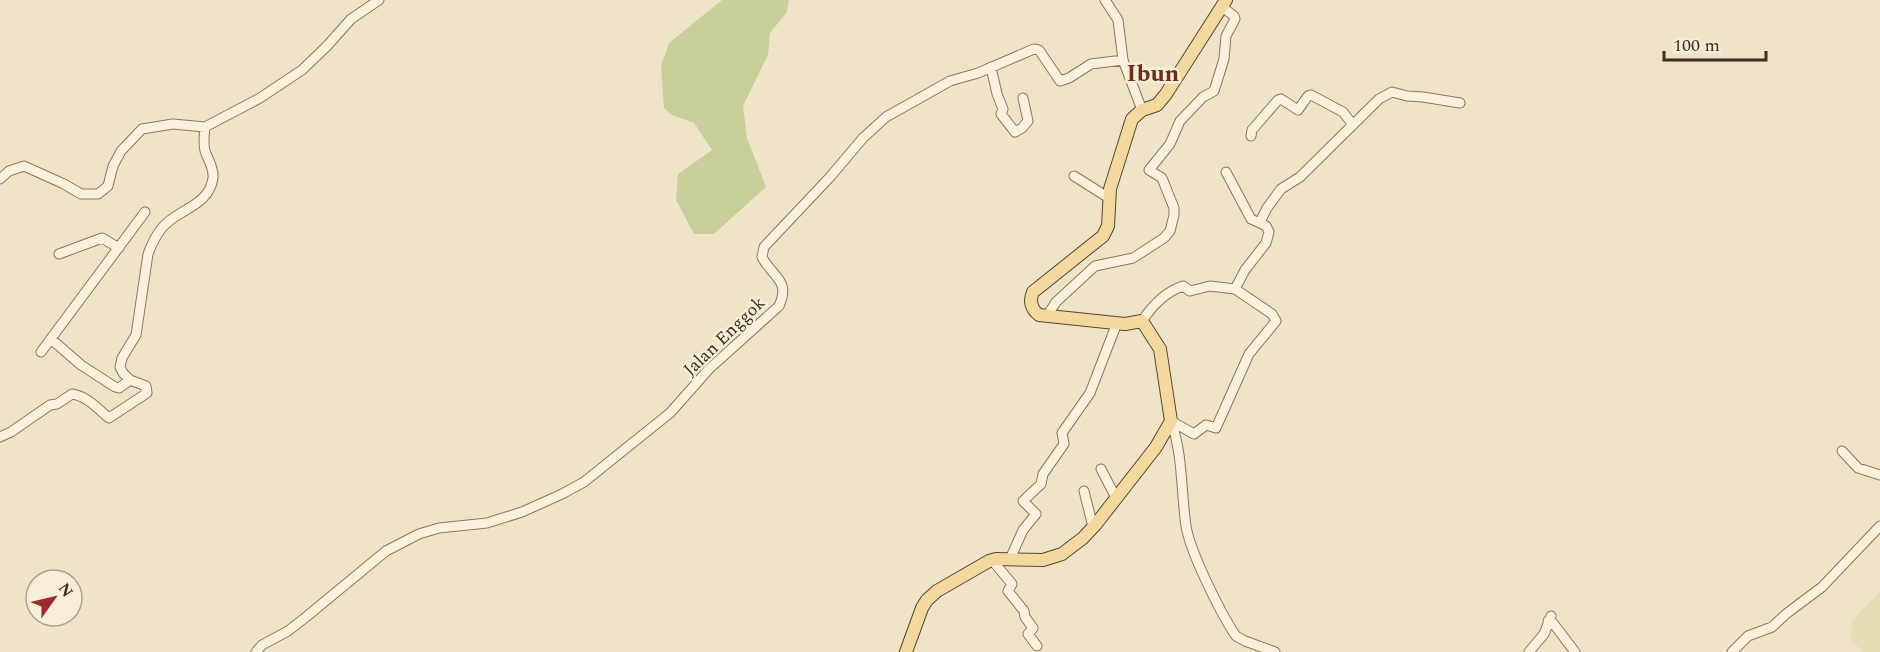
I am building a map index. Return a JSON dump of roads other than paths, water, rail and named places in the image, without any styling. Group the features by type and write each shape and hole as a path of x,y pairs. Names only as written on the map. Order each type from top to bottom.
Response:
{"main road":[{"path":"906,652 927,600 950,582 992,560 1050,559 1074,546 1093,527 1156,447 1171,421 1160,349 1142,321 1118,323 1039,315 1033,308 1031,295 1103,236 1108,226 1109,198 1115,168 1132,119 1142,110 1157,105 1166,94 1224,3"}],"street":[{"path":"0,179 9,171 24,165 81,194 98,194 108,186 113,166 121,151 142,129 172,124 205,128 260,98 302,70 351,19 379,0"},
{"path":"1105,0 1118,20 1123,60 1142,110"},
{"path":"1047,316 1056,302 1095,266 1135,257 1164,238 1170,231 1174,208 1162,178 1149,170 1170,144 1180,121 1203,97 1212,94 1216,87 1224,59 1226,36 1235,19 1224,3"},
{"name":"Jalan Enggok","path":"256,652 272,638 288,631 386,551 419,534 439,528 487,523 522,512 562,494 584,482 670,413 709,369 779,306 783,284 762,257 764,247 863,138 875,126 899,109 950,81 1037,49 1060,81 1091,64 1123,60"},
{"path":"991,67 1003,109 1001,114 1015,132 1028,121 1023,98"},
{"path":"1262,224 1261,220 1267,208 1281,189 1300,177 1379,99 1392,92 1460,103"},
{"path":"1251,136 1252,130 1278,100 1298,110 1308,96 1343,112 1353,125"},
{"path":"0,437 50,405 57,404 72,394 79,395 107,417 111,417 148,392 146,386 130,380 120,366 122,358 136,335 148,255 152,244 162,228 178,214 192,208 206,195 213,178 213,170 204,147 205,128"},
{"path":"1226,172 1251,219 1266,226 1269,232 1266,243 1245,270 1235,289"},
{"path":"1074,176 1109,198"},
{"path":"41,352 145,212"},
{"path":"59,254 102,238 118,248"},
{"path":"1142,321 1161,299 1183,286 1190,291 1210,286 1235,289 1272,314 1276,321 1249,354 1216,428 1206,425 1194,434 1171,421"},
{"path":"1010,559 1023,530 1036,514 1023,501 1041,484 1043,474 1064,444 1062,433 1090,393 1118,323"},
{"path":"51,339 81,365 115,387 119,388 130,380"},
{"path":"1171,421 1179,444 1186,530 1200,567 1236,636 1275,652"},
{"path":"1842,451 1858,468 1880,476"},
{"path":"1101,469 1116,498"},
{"path":"1084,491 1093,527"},
{"path":"1732,652 1748,636 1772,627 1822,587 1880,526"},
{"path":"992,560 1012,584 1008,591 1024,611 1024,616 1033,628 1028,634 1037,646"},
{"path":"1528,652 1544,634 1549,619 1575,652"}],"district":[{"name":"Ibun","path":"1153,73"}]}
